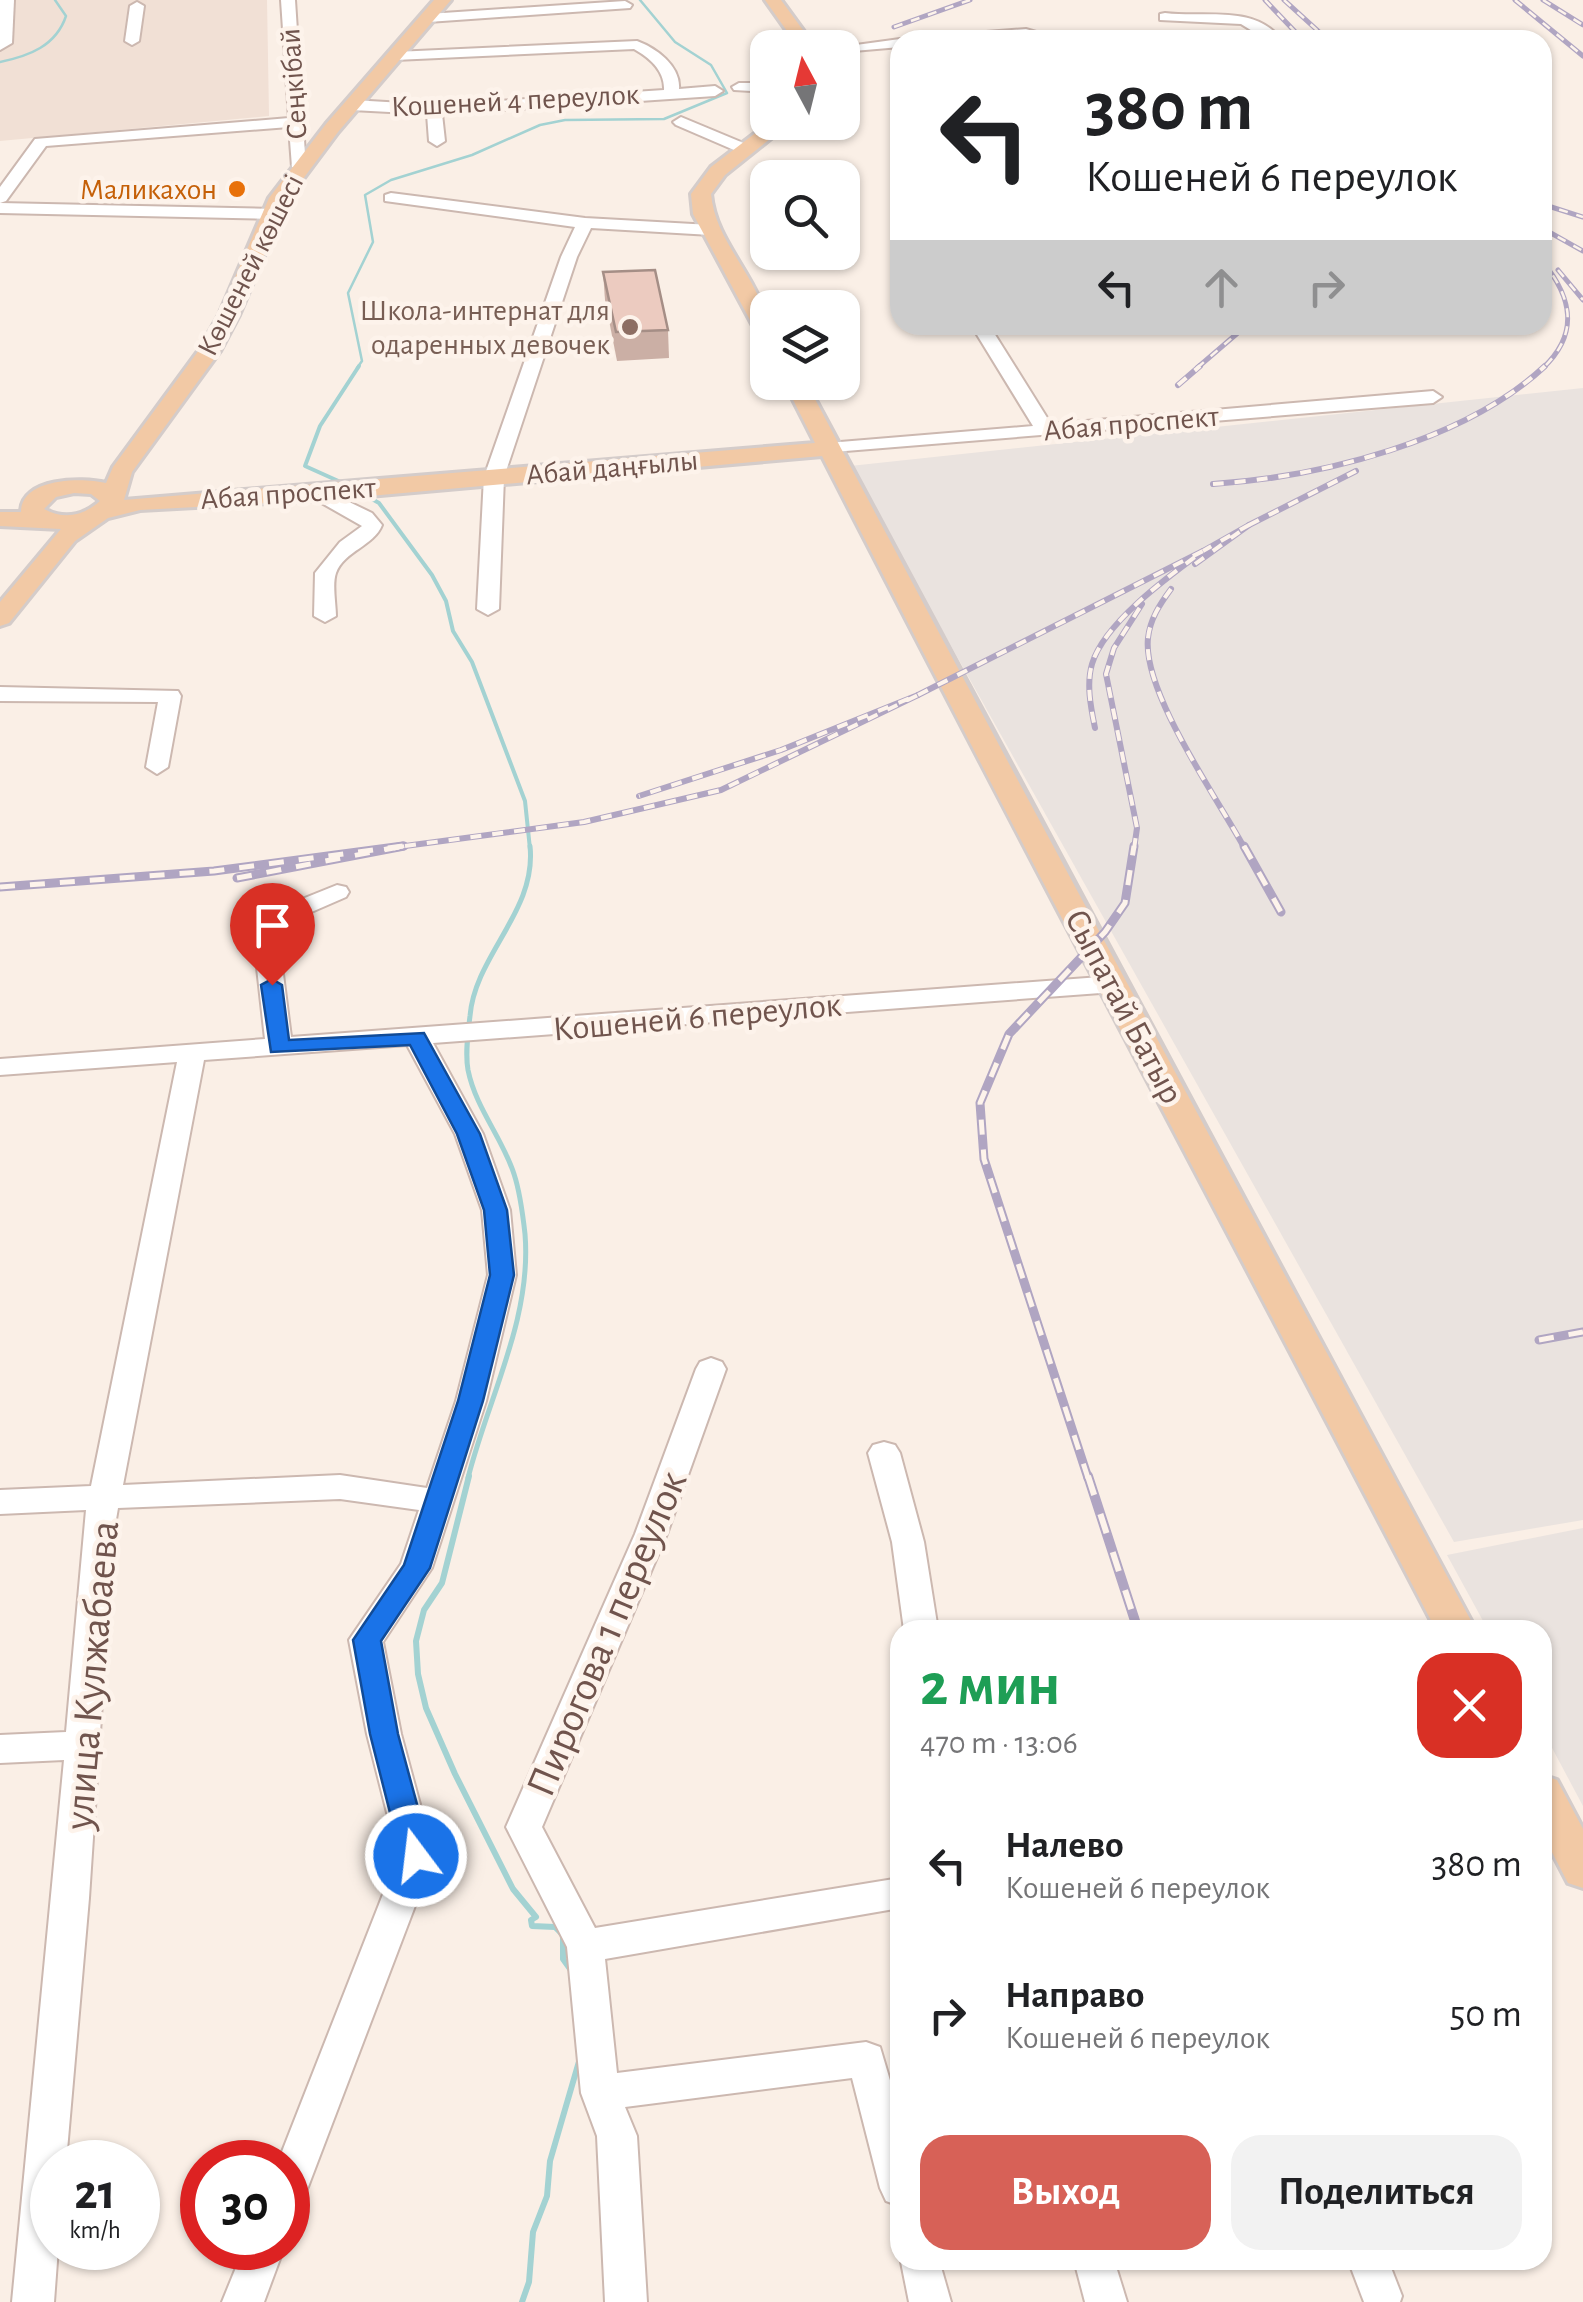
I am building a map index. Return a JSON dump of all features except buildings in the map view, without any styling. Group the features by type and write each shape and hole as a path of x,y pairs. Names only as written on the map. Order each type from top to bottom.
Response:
{"main road":[{"name":"Көшеней көшесі","path":"140,443 209,352 279,198 300,167 443,0"},
{"path":"773,0 795,30"},
{"path":"750,300 703,214 701,194 718,172 760,140"},
{"name":"Сыпатай Батыр","path":"804,400 994,766 1114,984 1451,1620"},
{"path":"0,510 105,472 140,443"},
{"path":"0,618 59,546 105,502 140,443"},
{"name":"Абай даңғылы","path":"395,486 828,449"},
{"name":"Абая проспект","path":"105,502 123,505 395,486"},
{"path":"59,546 61,533 33,513 31,507 49,492 105,502"},
{"path":"0,520 73,522 105,502"},
{"path":"1552,1814 1583,1870"}],"street":[{"path":"0,46 5,44 7,0"},
{"name":"Сеңкібай","path":"288,0 300,167"},
{"path":"428,18 625,5"},
{"path":"132,41 137,6"},
{"path":"1165,17 1188,22 1253,20 1270,30"},
{"path":"860,46 890,44"},
{"name":"Кошеней 4 переулок","path":"352,105 434,110 671,92 672,80 656,56 637,45 395,56"},
{"path":"738,87 750,87"},
{"path":"671,92 715,91"},
{"path":"434,110 437,141"},
{"path":"0,198 38,144 46,141 294,122"},
{"path":"682,122 747,150"},
{"path":"391,198 586,222 711,230"},
{"path":"0,208 274,214"},
{"path":"488,609 494,477 569,257 586,222"},
{"path":"986,335 1046,431"},
{"name":"Абая проспект","path":"828,449 1434,396"},
{"path":"321,493 365,517 372,525 325,573 326,616"},
{"path":"0,694 170,696 157,767"},
{"path":"279,1047 264,923 337,892"},
{"name":"Кошеней 6 переулок","path":"0,1067 1114,984"},
{"path":"306,2140 416,1856 384,1734 366,1640 416,1568 471,1401 502,1275 496,1210 469,1134 417,1038"},
{"name":"улица Кулжабаева","path":"33,2302 97,1537 192,1054"},
{"name":"Пирогова 1 переулок","path":"626,2302 617,2136 600,2092 585,1946 524,1828 650,1534 712,1369"},
{"path":"884,1453 908,1542 920,1620"},
{"path":"0,1502 340,1486 436,1501"},
{"path":"0,1749 82,1745"},
{"path":"585,1946 890,1894"},
{"path":"600,2092 866,2059 890,2150"},
{"path":"243,2302 255,2270"},
{"path":"922,2270 930,2302"},
{"path":"1097,2270 1106,2302"}],"shaded area":[{"path":"0,0 267,0 269,116 0,141"},
{"path":"1583,388 1583,1520 1454,1542 850,466"},
{"path":"1583,1528 1583,1806 1552,1748 1552,1620 1483,1620 1447,1555"}],"waterway":[{"path":"0,62 31,53 56,35 66,16 55,0"},
{"path":"357,368 362,361 348,293 373,242 365,195 391,180 472,155 540,125 565,120 664,119 727,93 711,65 675,42 640,0"},
{"path":"345,484 305,466 320,426 359,366"},
{"path":"363,494 379,503 432,575 446,601 453,631 472,662 525,801 530,849"},
{"path":"468,1478 507,1358 522,1297 525,1266 525,1234 516,1181 472,1084 467,1063 468,1036 474,994 524,891 530,849"},
{"path":"469,1476 442,1583 424,1610 416,1641 418,1674 426,1708 455,1774 513,1889 536,1917 531,1920 532,1926 555,1927 563,1935 563,1959 573,1973"},
{"path":"522,2302 529,2282 533,2232 547,2196 550,2161 580,2058"}],"railway":[{"path":"894,27 970,0"},
{"path":"1265,0 1294,30"},
{"path":"1284,0 1317,30"},
{"path":"1515,0 1551,30"},
{"path":"1543,0 1583,25"},
{"path":"1552,30 1583,56"},
{"path":"1552,207 1583,217"},
{"path":"1552,234 1583,251"},
{"path":"1558,270 1583,300"},
{"path":"1544,366 1555,355 1567,329 1565,302 1552,275"},
{"path":"1197,368 1235,335"},
{"path":"1178,385 1200,366"},
{"path":"1213,484 1299,473 1390,451 1475,415 1544,366"},
{"path":"1249,525 1356,471"},
{"path":"1195,564 1249,525"},
{"path":"1203,551 1249,525"},
{"path":"918,695 1203,551"},
{"path":"1095,728 1089,680 1099,648 1139,601 1203,551"},
{"path":"1171,589 1151,624 1149,661 1169,715 1245,849"},
{"path":"1134,849 1137,828 1106,674 1114,648 1142,604"},
{"path":"405,846 584,822 721,790 918,695"},
{"path":"639,796 781,750 918,695"},
{"path":"0,887 214,871 403,846"},
{"path":"391,849 405,846"},
{"path":"1088,1478 984,1159 980,1103 1009,1034 1105,932 1125,903 1134,846"},
{"path":"1244,846 1281,912"},
{"path":"237,878 401,847"},
{"path":"384,849 401,847"},
{"path":"1539,1340 1583,1332"},
{"path":"1088,1476 1135,1620"}],"place":[{"name":"Маликахон","path":"237,189"},
{"name":"Школа-интернат для одаренных девочек","path":"630,327"}],"route":[{"path":"272,985 279,1047 417,1038 469,1134 496,1210 502,1275 471,1401 416,1568 366,1640 384,1734 416,1856"}]}
